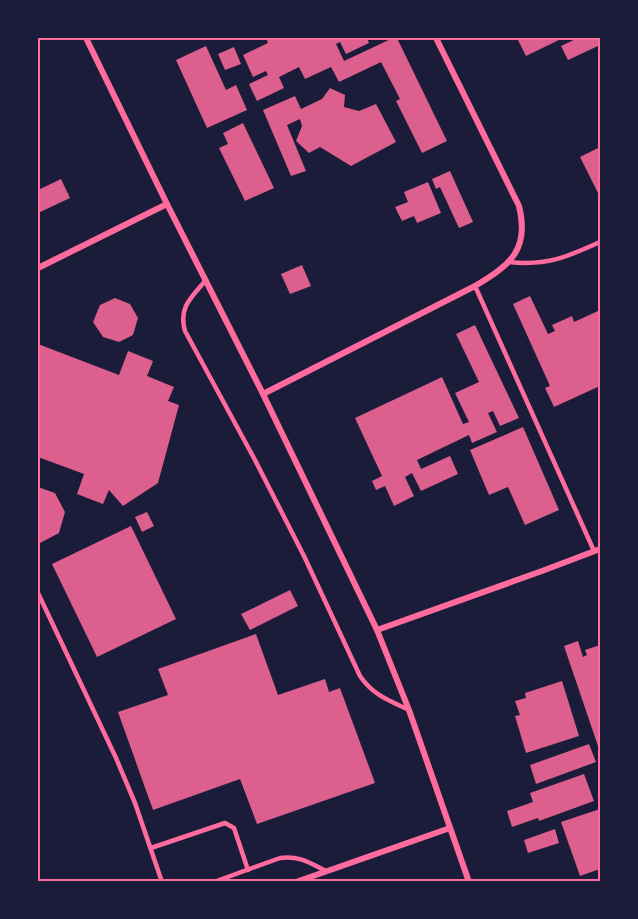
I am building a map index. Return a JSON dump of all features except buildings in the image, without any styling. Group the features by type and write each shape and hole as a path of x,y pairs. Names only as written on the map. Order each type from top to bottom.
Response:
{"street":[{"path":"86,38 263,394 377,630 409,710 469,882"},
{"path":"263,394 475,286 496,274 518,250 522,236 519,206 436,38"},
{"path":"38,268 167,204"},
{"path":"377,630 542,572 597,550"},
{"path":"296,882 450,828"}],"lane":[{"path":"509,262 533,263 557,260 600,242"},
{"path":"206,280 184,307 182,315 185,331 309,566 360,676 375,693 409,710"},
{"path":"475,286 597,550"},
{"path":"38,593 116,758 152,848 162,882"},
{"path":"152,848 225,823 234,828 248,870"},
{"path":"214,882 288,857 304,860 326,871"}]}
